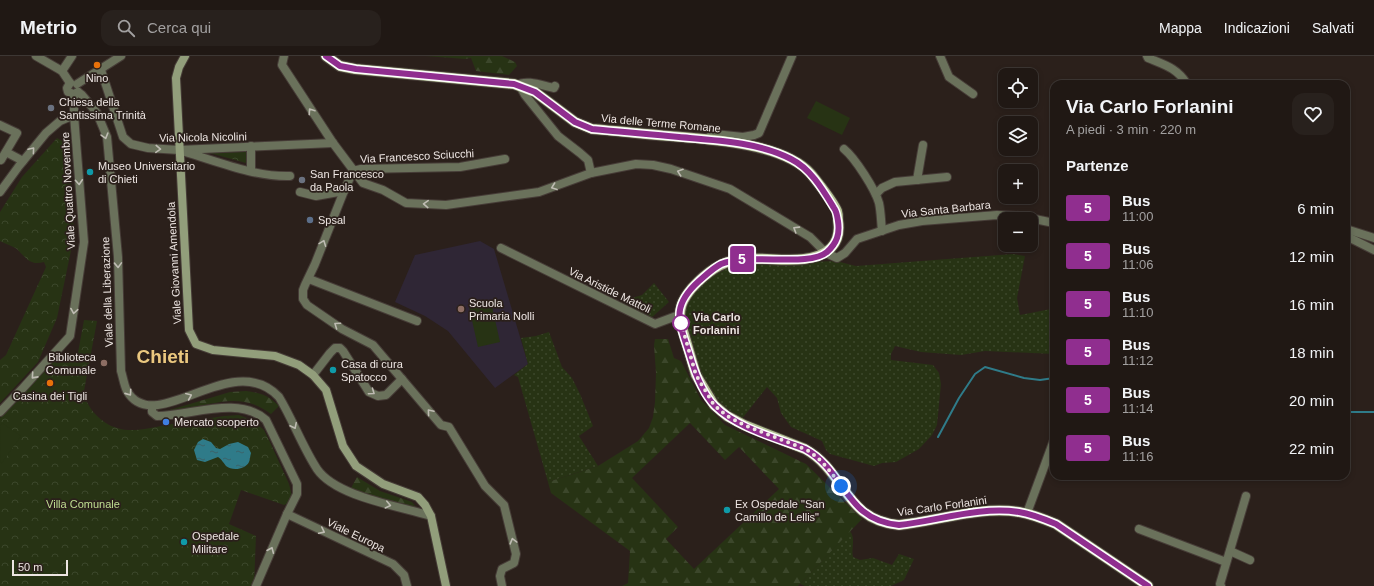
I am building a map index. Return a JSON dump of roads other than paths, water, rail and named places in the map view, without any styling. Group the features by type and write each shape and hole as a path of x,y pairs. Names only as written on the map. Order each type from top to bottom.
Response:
{"main road":[{"name":"Viale Giovanni Amendola","path":"185,56 179,67 176,78 189,330 196,344 213,350 275,356 299,365 313,375 326,390 343,446 356,466 383,484 418,497 425,505 431,516"},
{"name":"Via delle Terme Romane","path":"326,56 340,66 356,69 519,86 535,92 575,122 592,129 720,140 759,148 791,159 809,172 822,188 837,211 840,229 838,238 835,244 826,253"},
{"path":"679,315 680,305 689,291 714,268 722,264 737,260 803,259 826,253"},
{"name":"Via Carlo Forlanini","path":"679,315 696,375 714,405 727,416 744,425 814,454 824,463 858,508 873,518 885,523 899,525 988,511 1012,511 1027,513 1056,524 1148,586"},
{"path":"431,516 446,586"}],"street":[{"path":"36,56 62,71 72,56"},
{"path":"74,88 121,56"},
{"path":"284,56 282,65 353,171 364,183 383,190 406,203 446,205 540,192 591,173 636,164 652,165 672,169 730,189 810,237 826,253"},
{"path":"706,139 714,134 744,137 754,136 759,132 792,56"},
{"path":"940,56 949,77 973,94"},
{"path":"1147,56 1148,58 1173,68 1185,80"},
{"name":"Via Nicola Nicolini","path":"101,70 123,137 131,144 148,148 179,150 333,143"},
{"name":"Viale della Liberazione","path":"62,71 74,88 97,113 107,137 118,257 121,371 127,390 135,400 142,404 152,406 152,412 157,416 236,407 252,411 260,415 266,420 297,484 297,494 287,514"},
{"name":"Via delle Terme Romane","path":"519,86 521,83 528,82 554,88 555,86 528,77"},
{"path":"519,86 558,136 588,160 591,173"},
{"name":"Viale Quattro Novembre","path":"0,412 70,336 84,242 74,115 74,88"},
{"path":"0,192 46,133 60,120 74,115"},
{"path":"0,125 17,133 1,160 0,159"},
{"path":"917,180 923,145"},
{"path":"251,146 251,171"},
{"path":"844,149 851,154 876,194 879,205 882,231"},
{"path":"179,150 251,171 279,176 290,176"},
{"path":"6,152 23,161"},
{"name":"Via Francesco Sciucchi","path":"353,171 361,169 460,167 505,159"},
{"path":"353,171 309,279 303,290 303,299 307,305 342,329 373,345 441,425 450,427 485,486 504,505 516,554 514,563 502,569 500,576 502,586"},
{"path":"876,194 882,188 895,182 947,177"},
{"path":"300,192 316,196 344,191"},
{"name":"Via Santa Barbara","path":"826,253 837,258 845,253 857,239 899,225 997,215 1020,216 1050,222"},
{"path":"1350,230 1374,238"},
{"path":"1350,238 1374,250"},
{"name":"Via Aristide Mattoli","path":"501,248 557,272 654,324 679,315"},
{"path":"309,279 417,321"},
{"path":"313,375 330,353 335,348 340,348 369,392 378,396 386,394 402,379"},
{"path":"152,406 174,402 208,388 233,382 245,381 265,385 281,400 318,471 337,486 371,501 431,516"},
{"path":"1027,513 1050,451"},
{"path":"1221,586 1220,584 1226,562 1246,496"},
{"path":"256,586 287,514"},
{"name":"Viale Europa","path":"287,514 392,564 404,575 407,586"},
{"path":"1139,529 1226,562"},
{"path":"1230,551 1250,560"}],"water":[{"path":"203,439 211,442 216,448 220,449 229,444 238,442 248,447 251,453 249,462 245,467 232,469 226,466 218,457 205,462 197,460 194,450 198,442"}],"waterway":[{"path":"938,437 959,398 975,374 985,367 1024,378 1040,380 1050,379"},
{"path":"1350,412 1374,412"}],"place":[{"name":"Nino","path":"97,65"},
{"name":"Chiesa della Santissima Trinità","path":"51,108"},
{"name":"Museo Universitario di Chieti","path":"90,172"},
{"name":"San Francesco da Paola","path":"302,180"},
{"name":"Spsal","path":"310,220"},
{"name":"Scuola Primaria Nolli","path":"461,309"},
{"name":"Via Carlo Forlanini","path":"681,323"},
{"name":"Biblioteca Comunale","path":"104,363"},
{"name":"Casa di cura Spatocco","path":"333,370"},
{"name":"Casina dei Tigli","path":"50,383"},
{"name":"Mercato scoperto","path":"166,422"},
{"name":"Ex Ospedale \"San Camillo de Lellis\"","path":"727,510"},
{"name":"Ospedale Militare","path":"184,542"}],"district":[{"name":"Chieti","path":"163,356"}],"park label":[{"name":"Villa Comunale","path":"83,504"}]}
